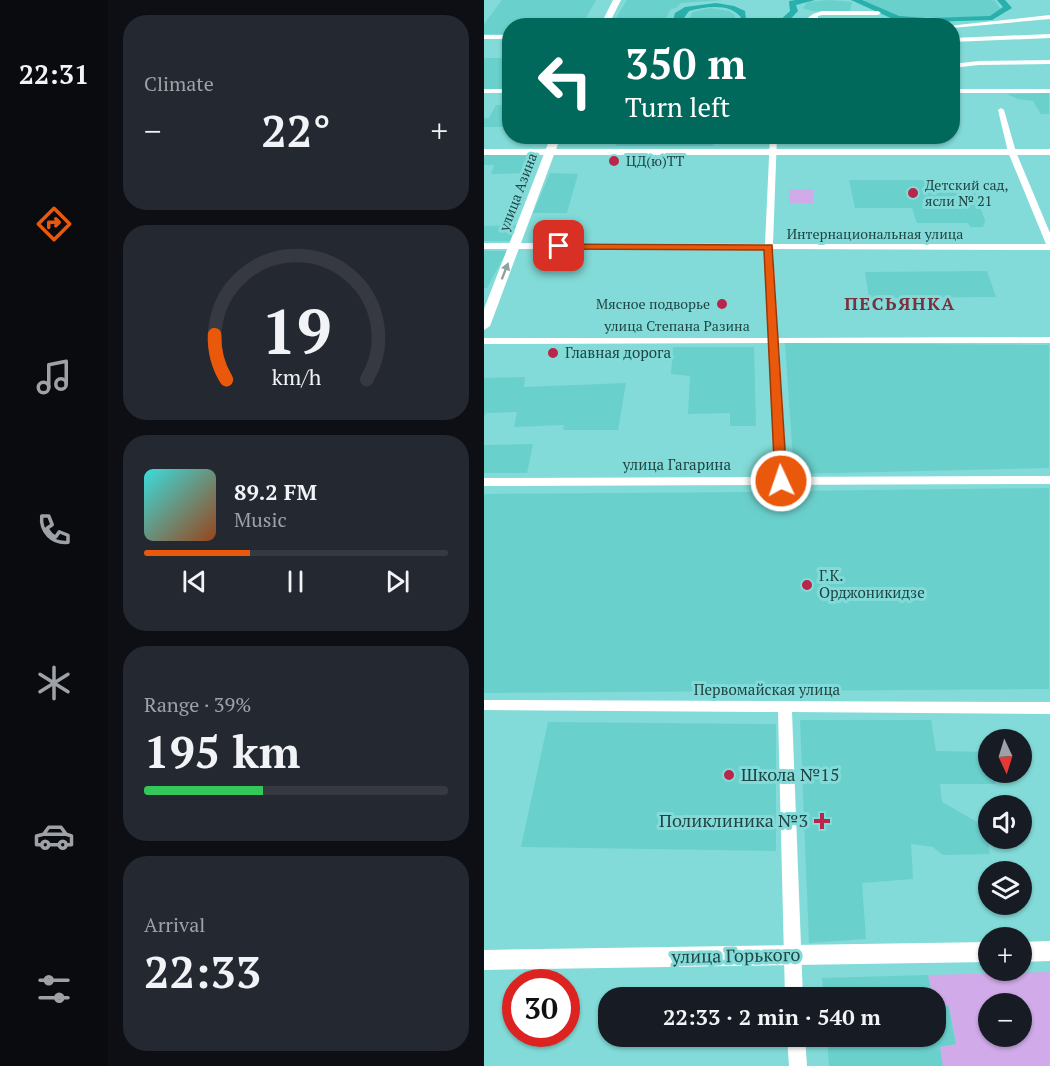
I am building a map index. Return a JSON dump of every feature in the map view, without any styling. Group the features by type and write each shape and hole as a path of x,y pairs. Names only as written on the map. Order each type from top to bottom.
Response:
{"main road":[{"path":"608,18 617,0"},
{"name":"улица Азина","path":"484,326 553,144"}],"street":[{"path":"811,18 822,13 878,13"},
{"path":"960,25 1050,17"},
{"path":"960,40 1050,36"},
{"path":"484,37 502,37"},
{"path":"1040,62 1044,57 1050,56"},
{"path":"960,65 1050,62"},
{"path":"484,92 502,91"},
{"path":"960,91 1050,91"},
{"path":"1001,110 1012,152 1050,246"},
{"path":"774,144 769,247 781,481"},
{"path":"484,152 1050,152"},
{"name":"Интернациональная улица","path":"484,246 1050,246"},
{"name":"улица Степана Разина","path":"484,341 1050,340"},
{"name":"улица Гагарина","path":"484,482 1050,480"},
{"name":"Первомайская улица","path":"484,705 1050,708"},
{"path":"785,706 793,987"},
{"path":"1032,952 1050,951"},
{"name":"улица Горького","path":"484,960 978,952"},
{"path":"797,1047 798,1066"}],"shaded area":[{"path":"502,0 596,0 586,18 502,18 502,34 484,34 484,24"},
{"path":"627,0 722,0 681,3 671,9 666,18 616,18"},
{"path":"828,0 852,2 850,12 812,11 803,8 808,2"},
{"path":"860,0 991,0 995,1 1002,11 989,17 899,17"},
{"path":"710,8 729,11 735,15 735,18 689,18 693,12"},
{"path":"484,58 502,58 502,90 484,90"},
{"path":"1049,93 1049,114 1041,114 1033,101 1018,99 1007,94"},
{"path":"496,105 502,105 502,127 484,127 484,118 489,118"},
{"path":"617,144 713,144 713,146 616,146"},
{"path":"484,155 540,155 534,173 491,174 494,165 484,165"},
{"path":"550,173 578,174 567,213 533,213"},
{"name":"Детский сад, ясли № 21","path":"849,180 971,180 985,221 983,227 970,227 968,223 917,223 912,208 855,208"},
{"path":"789,189 813,189 814,203 789,203"},
{"path":"517,225 511,241 484,241 484,226"},
{"path":"484,251 507,251 487,288 484,288"},
{"path":"987,271 996,297 869,298 865,272"},
{"path":"785,343 1049,345 1049,468 794,474"},
{"path":"673,347 754,347 756,426 730,426 730,413 688,414 690,376 671,374"},
{"path":"525,377 524,387 626,383 618,430 563,430 564,425 514,427 517,412 486,413 484,417 484,378"},
{"path":"533,444 527,473 484,473 484,445"},
{"path":"1049,488 1049,689 484,693 484,494 755,492 756,494 792,494 794,491"},
{"path":"800,720 931,720 936,751 978,752 978,783 996,784 940,784 942,802 977,822 978,849 989,849 990,854 943,855 933,847 911,844 913,879 862,883 866,939 809,943"},
{"path":"548,722 776,724 776,851 521,847"},
{"path":"1032,972 1049,972 1049,1066 943,1066 940,1047 956,1044 949,1006 946,1006 946,987 931,987 928,975 978,974 978,981 1032,981"},
{"path":"928,975 931,987 823,987 822,978"},
{"path":"946,1006 949,1006 956,1045 946,1046"},
{"path":"828,1047 940,1047 943,1066 829,1066"}],"water":[{"path":"716,3 734,6 745,11 746,18 741,18 731,10 717,7 689,11 684,18 674,18 675,13 685,7"}],"waterway":[{"path":"787,18 794,11 792,3 811,0"},
{"path":"855,0 898,18"},
{"path":"960,19 992,18 1008,8 1001,0"}],"place":[{"name":"ЦД(ю)ТТ","path":"614,161"},
{"name":"Детский сад, ясли № 21","path":"913,193"},
{"name":"Мясное подворье","path":"722,304"},
{"name":"Главная дорога","path":"553,353"},
{"name":"Г.К. Орджоникидзе","path":"807,585"},
{"name":"Школа №15","path":"729,775"},
{"name":"Поликлиника №3","path":"822,821"}],"district":[{"name":"ПЕСЬЯНКА","path":"900,304"}],"route":[{"path":"559,246 769,247 781,481"}]}
